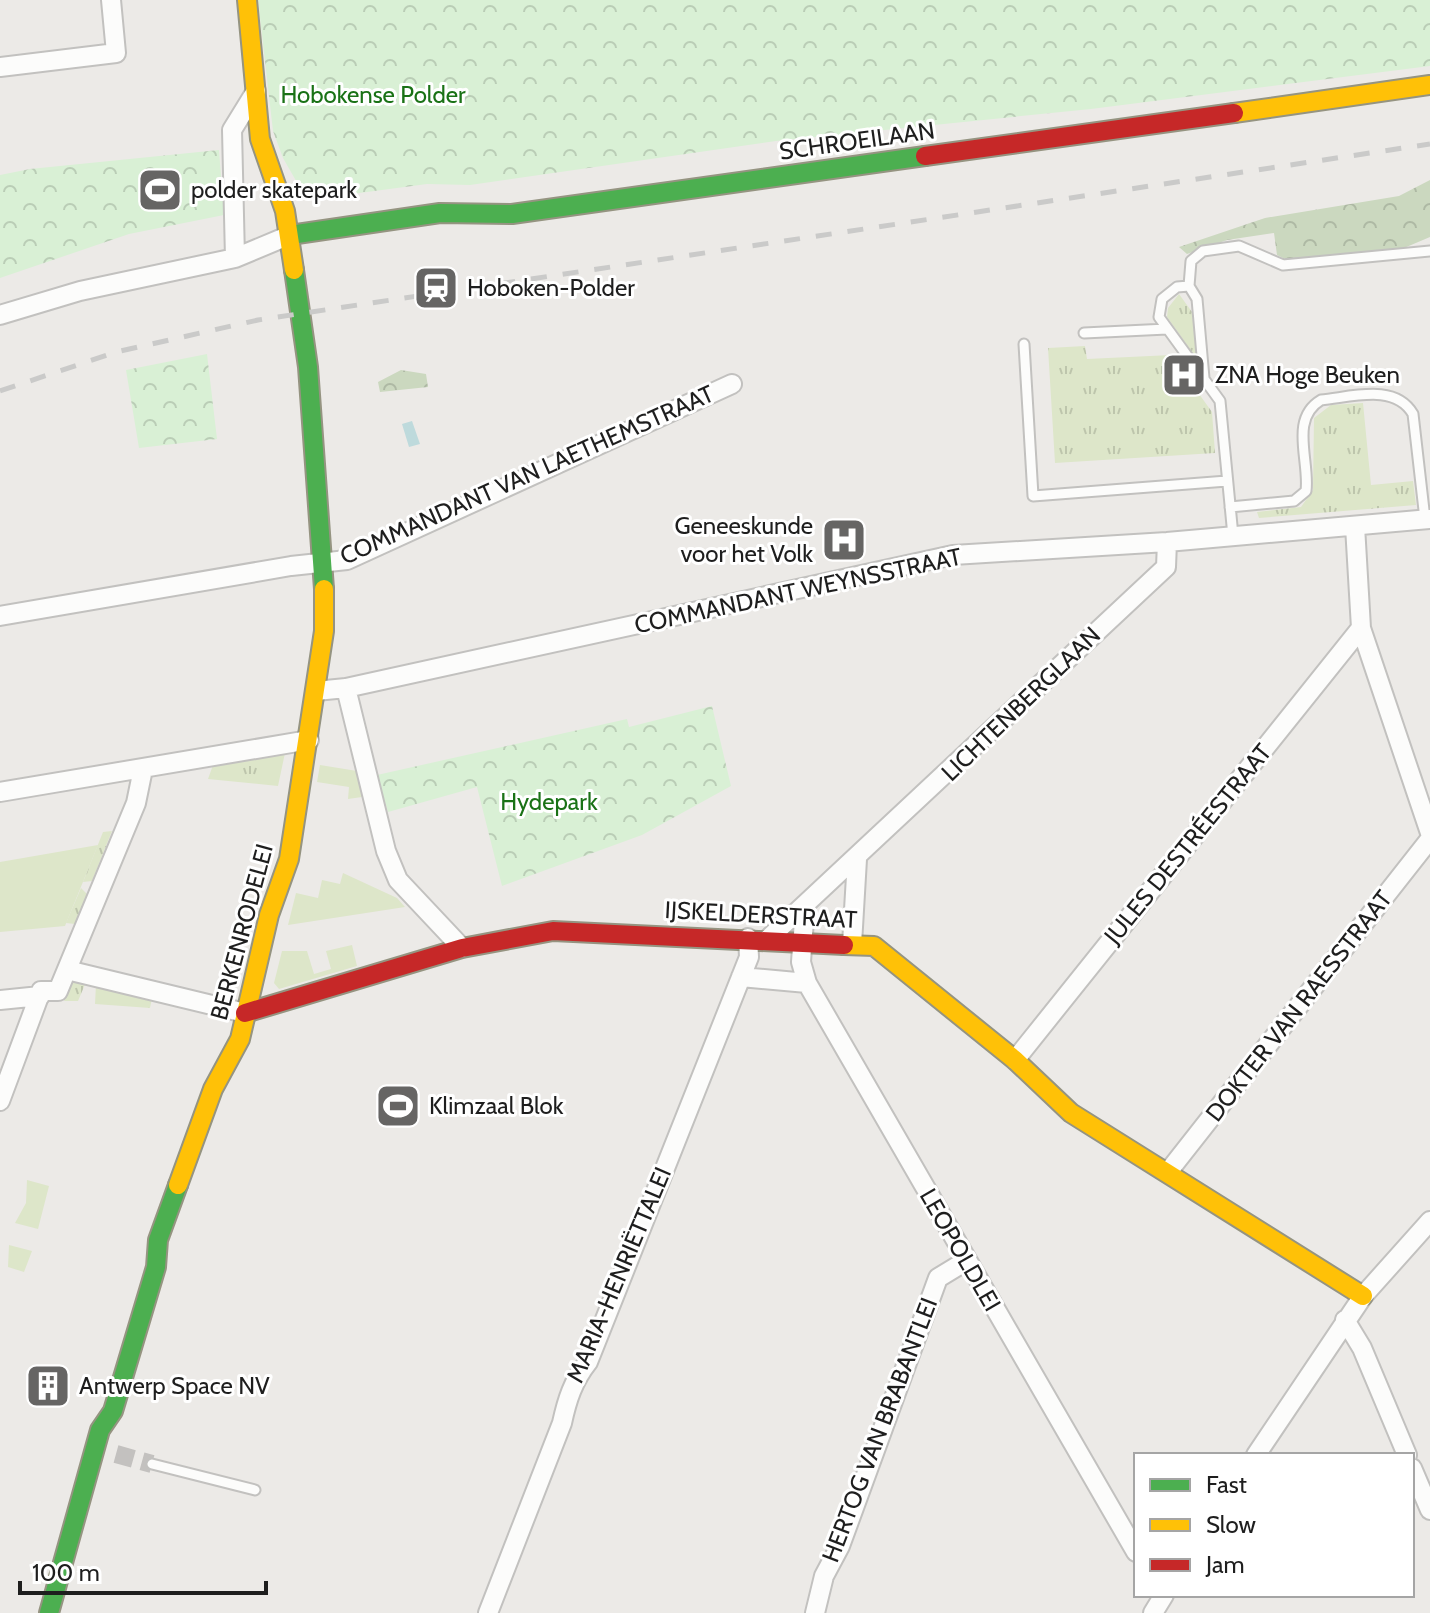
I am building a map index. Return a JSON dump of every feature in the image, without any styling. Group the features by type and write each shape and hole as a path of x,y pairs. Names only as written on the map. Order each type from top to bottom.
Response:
{"street":[{"path":"0,67 116,53 111,0"},
{"name":"BERKENRODELEI","path":"49,1613 100,1430 113,1411 156,1267 158,1240 207,1103 226,1073 245,1013 276,884 289,859 324,631 308,367 290,235 281,194 260,139 247,0"},
{"name":"SCHROEILAAN","path":"290,235 440,213 512,214 1430,85"},
{"path":"235,258 232,130 256,91"},
{"path":"0,315 80,291 235,258 290,235"},
{"name":"COMMANDANT VAN LAETHEMSTRAAT","path":"0,616 291,566 347,560 732,384"},
{"name":"COMMANDANT WEYNSSTRAAT","path":"316,691 346,688 953,555 1167,542 1428,519"},
{"path":"1355,526 1361,628 1430,833"},
{"name":"LICHTENBERGLAAN","path":"768,939 1166,567 1167,542"},
{"name":"JULES DESTRÉESTRAAT","path":"1015,1060 1361,628"},
{"path":"346,688 386,851 398,880 462,948"},
{"path":"0,792 309,740"},
{"path":"0,1101 41,991 58,991 136,803 143,769"},
{"name":"DOKTER VAN RAESSTRAAT","path":"1168,1172 1430,839"},
{"path":"852,944 857,859"},
{"path":"802,941 805,906"},
{"name":"IJSKELDERSTRAAT","path":"245,1013 462,948 553,931 874,946 1015,1060 1071,1113 1363,1296"},
{"name":"MARIA-HENRIËTTALEI","path":"488,1613 562,1423 566,1401 576,1378 588,1362 749,957 748,938"},
{"name":"LEOPOLDLEI","path":"802,941 801,962 807,983 1134,1549"},
{"path":"67,970 245,1013"},
{"path":"741,977 807,983"},
{"path":"0,1000 40,996"},
{"path":"1257,1453 1345,1320 1430,1221"},
{"name":"HERTOG VAN BRABANTLEI","path":"815,1613 824,1576 840,1546 938,1278 966,1261"},
{"path":"1345,1320 1362,1348 1406,1453"},
{"path":"1414,1472 1427,1498"}],"lane":[{"path":"1204,378 1197,299 1189,286 1191,261 1203,251 1239,246 1283,265 1430,251"},
{"path":"1189,286 1177,287 1162,299 1159,317 1220,401 1233,536"},
{"path":"1084,333 1167,329"},
{"path":"1024,344 1033,496 1227,481"},
{"path":"1230,507 1294,501 1306,491 1303,429 1313,405 1321,400 1389,394 1408,404 1413,414 1428,519"},
{"path":"152,1464 255,1490"}],"green space":[{"name":"Hobokense Polder","path":"258,0 1430,0 1430,66 1091,109 776,141 470,185 427,184 307,200 283,158 273,131"},
{"path":"219,150 224,215 129,234 0,278 0,175 30,169"},
{"path":"1430,180 1430,237 1404,248 1285,259 1277,255 1274,233 1227,240 1187,254 1179,247 1265,218 1399,196"},
{"path":"1179,294 1192,312 1197,359 1167,317 1168,308"},
{"path":"1085,346 1087,359 1171,355 1212,412 1215,453 1055,463 1048,348"},
{"path":"207,354 217,439 139,448 126,370"},
{"path":"401,370 426,374 428,387 380,392 378,382"},
{"path":"1363,403 1371,485 1413,481 1416,505 1259,518 1257,512 1301,507 1313,490 1314,418 1331,405"},
{"name":"Hydepark","path":"712,706 731,786 642,835 502,886 477,787 388,812 377,775 627,719 629,727"},
{"path":"285,753 278,786 208,779 213,765"},
{"path":"320,765 357,771 362,797 348,799 349,787 317,782"},
{"path":"112,831 92,881 83,882 103,832"},
{"path":"98,845 65,926 0,932 0,862"},
{"path":"343,873 397,898 405,907 288,925 296,893 318,898 322,880 340,884"},
{"path":"81,888 87,894 75,924 66,923"},
{"path":"352,945 357,966 279,989 274,983 282,951 307,951 314,974 331,969 326,951"},
{"path":"74,978 86,982 78,1001 64,1001"},
{"path":"96,984 152,998 150,1008 95,1004"},
{"path":"27,1180 49,1186 38,1229 15,1223 26,1203"},
{"path":"9,1245 32,1251 24,1272 8,1267"}],"water":[{"path":"412,421 420,444 409,447 402,424"}],"tunnel":[{"path":"116,1454 152,1464"}],"railway":[{"path":"0,391 116,352 258,320 1430,144"}],"traffic: fast":[{"path":"290,235 440,213 512,214 925,156"},
{"path":"294,270 308,367 324,589"},
{"path":"49,1613 100,1430 113,1411 156,1267 158,1240 178,1185"}],"traffic: slow":[{"path":"247,0 260,139 285,211 294,270"},
{"path":"1234,113 1430,85"},
{"path":"178,1185 213,1089 240,1039 269,915 289,859 324,631 324,589"},
{"path":"844,945 874,946 1015,1060 1071,1113 1363,1296"}],"traffic: jam":[{"path":"925,156 1234,113"},
{"path":"245,1013 462,948 553,931 844,945"}],"place":[{"name":"polder skatepark","path":"160,190"},
{"name":"Hoboken-Polder","path":"436,288"},
{"name":"ZNA Hoge Beuken","path":"1184,375"},
{"name":"Geneeskunde voor het Volk","path":"844,540"},
{"name":"Klimzaal Blok","path":"398,1106"},
{"name":"Antwerp Space NV","path":"48,1386"}]}
